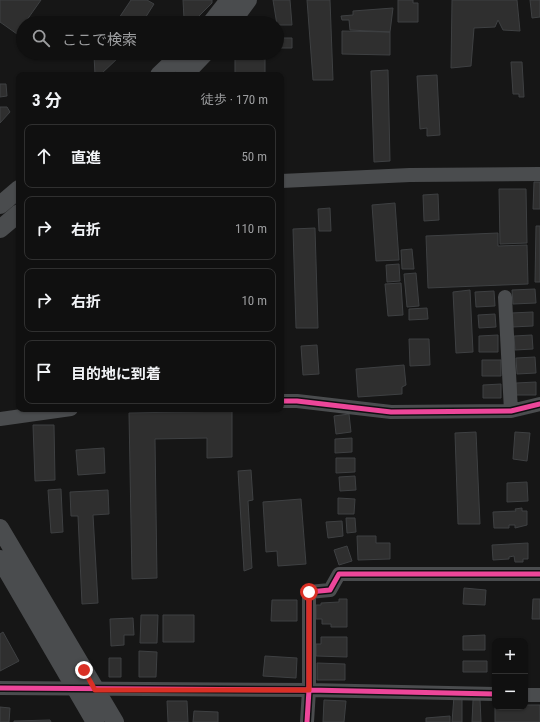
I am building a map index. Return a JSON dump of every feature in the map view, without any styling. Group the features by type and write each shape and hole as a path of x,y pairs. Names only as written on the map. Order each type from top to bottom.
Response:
{"street":[{"path":"216,16 229,0"},
{"path":"236,16 248,0"},
{"path":"162,72 175,60"},
{"path":"187,72 198,60"},
{"path":"284,181 410,175 540,174"},
{"path":"0,205 16,192"},
{"path":"0,228 16,215"},
{"path":"505,297 511,411"},
{"path":"284,401 296,401 391,412 511,411 540,404"},
{"path":"0,419 50,412"},
{"path":"0,528 115,722"},
{"path":"0,559 95,722"},
{"path":"307,722 309,690 309,592 330,590 339,574 540,574"},
{"path":"0,688 95,690 309,690 492,694"},
{"path":"528,695 540,696"}],"building":[{"path":"0,0 41,0 30,16 16,16 16,33 0,22"},
{"path":"131,0 147,0 154,4 146,16 120,16"},
{"path":"183,0 212,0 212,3 199,16 184,16"},
{"path":"273,0 290,0 292,25 284,25 284,16 276,16"},
{"path":"307,0 330,0 333,80 313,80"},
{"path":"398,0 413,0 413,3 418,3 418,22 398,22"},
{"path":"452,0 517,0 520,31 503,30 498,20 495,27 474,28 471,66 451,68"},
{"path":"530,0 540,0 540,17 532,18"},
{"path":"393,8 390,32 350,30 349,20 342,20 341,16 353,15 353,11"},
{"path":"342,31 390,32 390,55 342,54"},
{"path":"284,38 292,38 292,48 284,48"},
{"path":"94,60 116,60 103,72 95,72"},
{"path":"235,60 265,60 265,72 235,72"},
{"path":"511,62 522,62 524,97 519,97 519,94 513,94"},
{"path":"388,70 390,161 374,162 371,71"},
{"path":"437,75 440,135 427,136 427,128 420,129 417,76"},
{"path":"0,84 6,84 7,96 0,97"},
{"path":"0,107 7,107 10,112 0,123"},
{"path":"534,182 540,182 540,209 533,209"},
{"path":"499,189 526,189 527,243 500,244"},
{"path":"438,194 439,220 424,221 423,195"},
{"path":"395,203 399,260 376,261 372,205"},
{"path":"330,208 331,231 319,231 318,209"},
{"path":"536,226 540,226 540,282 535,282"},
{"path":"315,228 318,328 296,328 293,229"},
{"path":"498,233 498,246 527,245 528,284 428,288 426,236"},
{"path":"412,249 414,269 402,269 401,250"},
{"path":"399,264 400,281 387,282 386,265"},
{"path":"416,273 419,306 407,307 404,274"},
{"path":"401,283 403,315 388,316 385,284"},
{"path":"535,289 536,303 513,304 512,290"},
{"path":"470,290 473,352 456,353 453,292"},
{"path":"494,291 495,306 476,307 475,292"},
{"path":"427,308 428,319 409,320 409,309"},
{"path":"533,312 533,326 512,327 511,313"},
{"path":"495,314 496,327 479,328 478,315"},
{"path":"498,335 498,352 479,352 479,336"},
{"path":"532,335 533,349 515,350 514,336"},
{"path":"409,339 429,339 430,365 410,366"},
{"path":"317,345 319,374 303,375 301,346"},
{"path":"535,357 536,373 517,374 516,358"},
{"path":"482,360 501,360 501,376 482,376"},
{"path":"404,365 406,385 402,387 402,394 358,397 356,369"},
{"path":"536,382 536,395 516,395 516,383"},
{"path":"501,384 501,398 483,398 483,385"},
{"path":"232,412 232,457 207,458 207,438 155,439 157,578 132,579 129,413"},
{"path":"349,414 351,432 336,434 334,416"},
{"path":"33,425 54,425 55,480 35,481"},
{"path":"476,432 480,524 458,524 455,433"},
{"path":"515,432 530,433 527,461 513,459"},
{"path":"352,438 352,452 335,453 335,439"},
{"path":"104,448 105,473 78,475 76,450"},
{"path":"336,458 355,458 355,472 336,473"},
{"path":"251,470 253,500 248,501 252,568 244,571 238,471"},
{"path":"355,476 356,490 340,491 339,477"},
{"path":"527,482 528,501 507,502 507,483"},
{"path":"61,489 63,532 51,533 48,490"},
{"path":"108,490 109,514 93,515 98,603 82,604 78,516 71,516 70,492"},
{"path":"338,498 355,499 354,514 338,514"},
{"path":"301,499 306,564 278,566 277,551 266,552 263,502"},
{"path":"522,508 522,511 527,511 527,525 515,528 515,525 509,525 509,528 494,528 493,512 516,511 515,509"},
{"path":"346,518 355,518 356,532 347,533"},
{"path":"342,521 343,536 328,538 326,522"},
{"path":"357,536 376,536 376,543 390,543 390,559 358,560"},
{"path":"528,543 528,559 523,559 523,562 515,562 514,556 509,557 509,559 493,560 492,545"},
{"path":"347,546 352,561 339,565 334,550"},
{"path":"464,588 486,590 485,605 463,604"},
{"path":"339,599 347,599 347,627 331,627 331,624 322,624 322,619 316,619 316,605 321,605 321,603 339,602"},
{"path":"533,599 540,599 540,619 532,619"},
{"path":"272,600 297,600 297,621 271,621"},
{"path":"141,615 158,615 157,643 140,643"},
{"path":"163,615 194,615 194,642 163,642"},
{"path":"133,618 134,635 124,635 124,645 111,646 110,619"},
{"path":"3,632 19,661 0,671 0,634"},
{"path":"485,635 485,650 463,650 463,636"},
{"path":"321,637 347,637 347,657 316,656 316,644 321,644"},
{"path":"139,651 157,652 156,677 139,677"},
{"path":"265,656 297,658 296,678 263,676"},
{"path":"109,658 121,658 121,677 109,677"},
{"path":"463,661 487,661 487,672 463,672"},
{"path":"317,663 345,664 345,680 317,680"},
{"path":"454,696 462,696 462,722 452,722"},
{"path":"480,699 481,722 472,722 473,700"},
{"path":"324,700 346,701 344,722 323,722"},
{"path":"167,701 187,701 188,722 168,722"},
{"path":"528,705 540,705 540,722 495,722 495,710 528,710"},
{"path":"0,707 10,708 9,722 0,722"},
{"path":"194,711 218,712 218,722 193,722"},
{"path":"450,716 450,722 426,722 426,718"},
{"path":"50,720 51,722 14,722 14,721"}],"cycle path":[{"path":"284,401 297,401 391,412 511,411 540,404"},
{"path":"307,722 309,690 309,592 330,590 339,574 540,574"},
{"path":"0,688 309,690 492,694"}],"route":[{"path":"84,670 95,690 309,690 309,592"}]}
